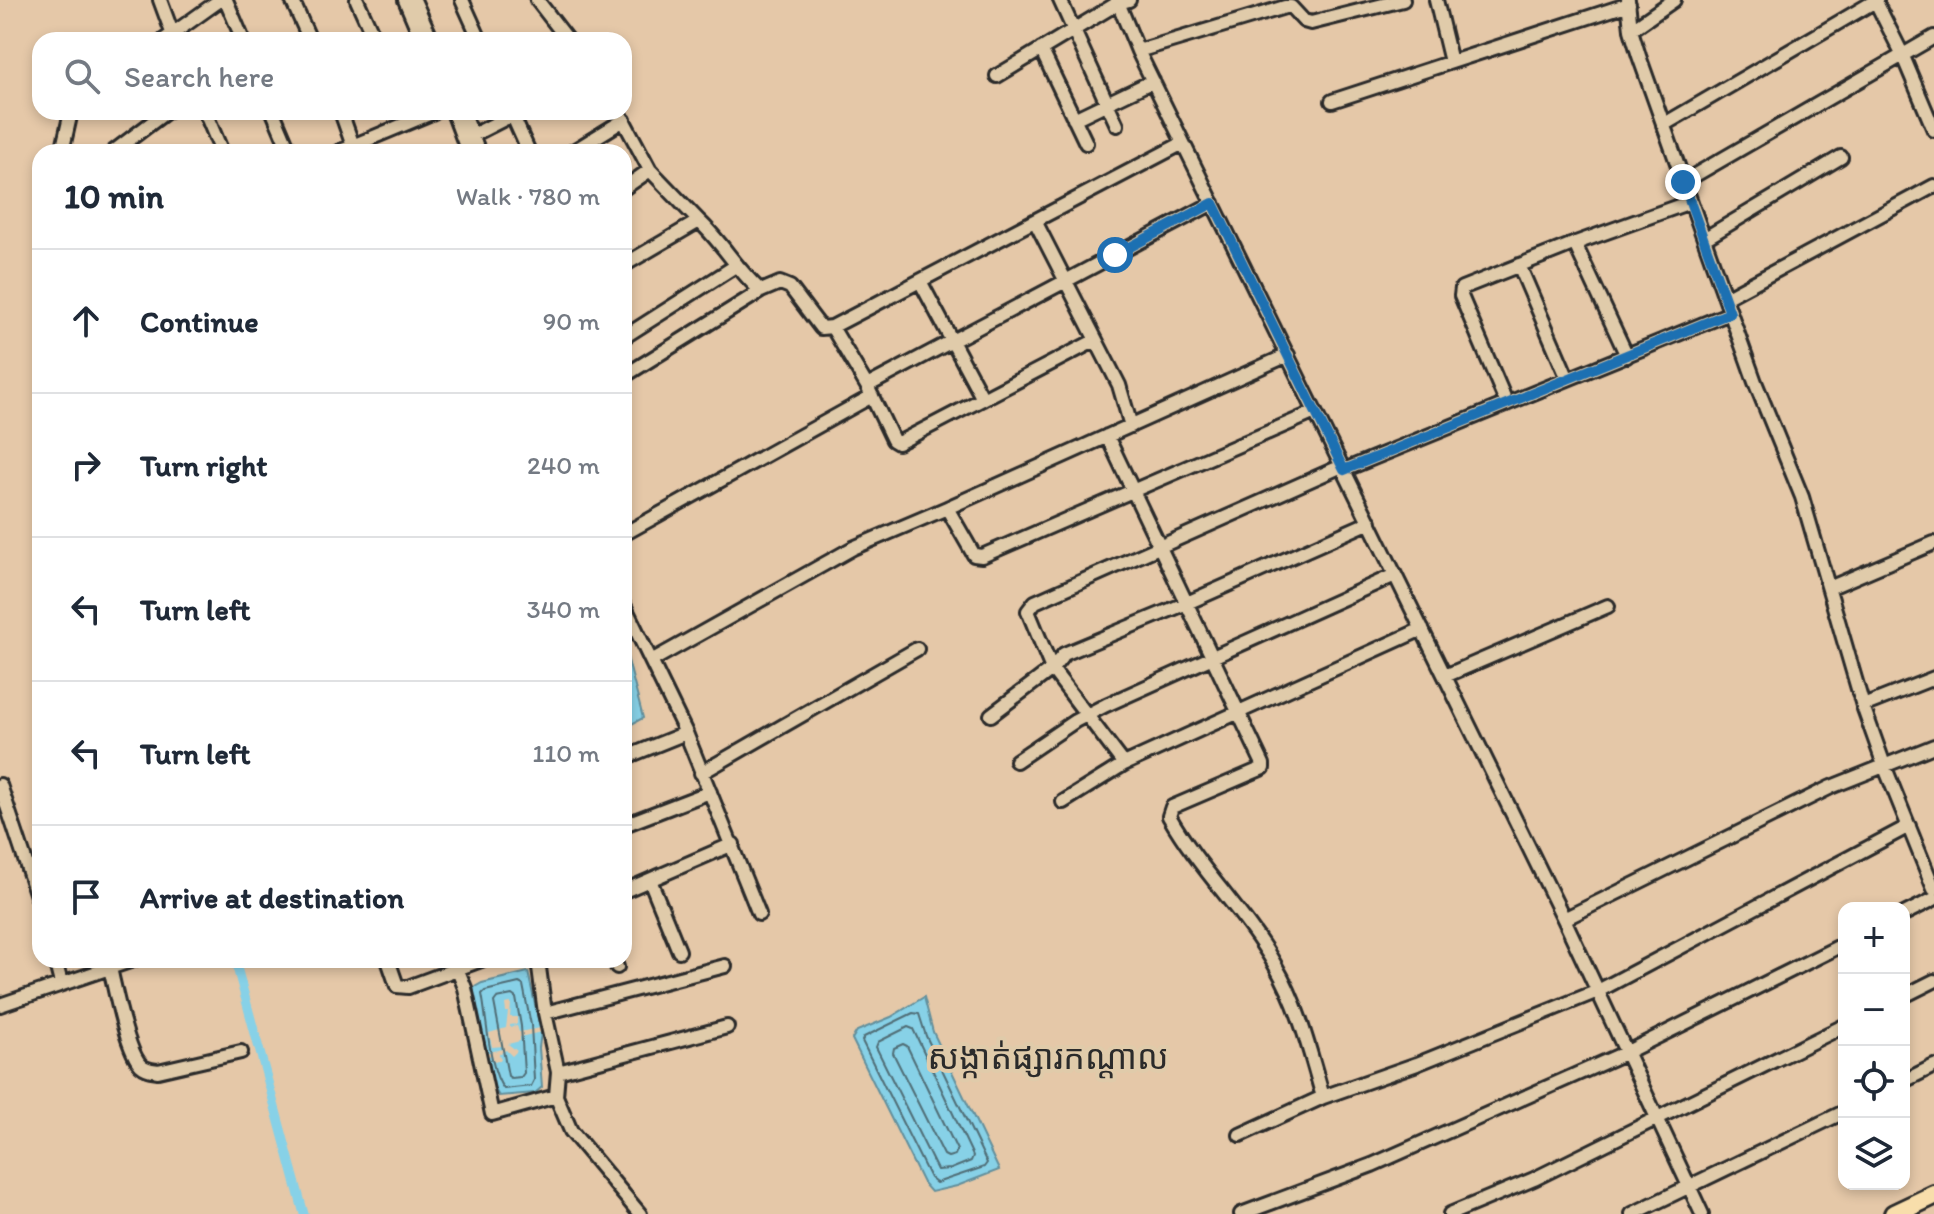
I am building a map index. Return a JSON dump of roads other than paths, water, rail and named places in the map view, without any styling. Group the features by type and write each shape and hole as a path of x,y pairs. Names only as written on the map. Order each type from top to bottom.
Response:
{"highway":[{"path":"1894,1214 1934,1195"}],"street":[{"path":"160,0 168,32"},
{"path":"178,32 220,0"},
{"path":"226,0 240,32"},
{"path":"292,0 306,32"},
{"path":"357,0 371,32"},
{"path":"405,0 419,32"},
{"path":"414,0 428,32"},
{"path":"462,0 476,32"},
{"path":"537,0 562,32"},
{"path":"1060,0 1117,125"},
{"path":"1138,51 1290,4 1304,21 1311,23 1403,0"},
{"path":"1436,0 1451,62"},
{"path":"1631,30 1674,0"},
{"path":"1663,125 1876,0 1934,130"},
{"path":"997,76 1121,1 1138,51 1564,919 1702,1214"},
{"path":"1332,101 1628,2 1631,30 1690,202 1755,382 1802,497 1863,706 1934,889"},
{"path":"1683,182 1934,37"},
{"path":"1041,49 1086,143"},
{"path":"1074,119 1153,81"},
{"path":"64,144 69,120"},
{"path":"124,144 155,120"},
{"path":"208,120 218,144"},
{"path":"276,120 287,144"},
{"path":"345,120 356,144"},
{"path":"362,144 404,120"},
{"path":"456,120 465,144"},
{"path":"466,120 476,144"},
{"path":"473,135 501,120"},
{"path":"517,120 526,144"},
{"path":"583,144 616,120"},
{"path":"623,120 650,170 713,234 761,291"},
{"path":"632,371 761,291 783,283 800,298 821,328 832,327 1183,143"},
{"path":"1704,239 1841,157"},
{"path":"632,182 650,170"},
{"path":"1725,298 1934,186"},
{"path":"1507,404 1461,296 1462,288 1690,202"},
{"path":"632,529 952,341 1213,203"},
{"path":"632,260 699,221"},
{"path":"1035,221 1119,385 1131,426"},
{"path":"1575,244 1627,356"},
{"path":"632,332 737,265"},
{"path":"1519,265 1568,379"},
{"path":"920,281 983,399"},
{"path":"1124,764 1052,669 1028,611 1035,602 1343,468 1730,313"},
{"path":"832,327 870,391 893,440 898,443 1096,340"},
{"path":"653,660 853,548 1288,355"},
{"path":"947,508 974,555 982,556 1315,412"},
{"path":"1107,436 1263,768 1172,807 1169,816 1285,982 1301,1021 1323,1097"},
{"path":"991,715 1052,669 1064,654 1370,522"},
{"path":"1829,588 1934,543"},
{"path":"1016,761 1087,715 1395,575"},
{"path":"1445,676 1608,606"},
{"path":"632,620 686,733 759,914"},
{"path":"1063,802 1124,764 1422,629"},
{"path":"701,773 917,649"},
{"path":"1863,706 1934,678"},
{"path":"632,755 686,733"},
{"path":"1564,919 1690,855 1884,765 1934,746"},
{"path":"0,785 32,881"},
{"path":"632,822 710,792"},
{"path":"1240,1135 1323,1097 1417,1064 1598,991 1909,826"},
{"path":"632,888 733,844"},
{"path":"650,880 679,951"},
{"path":"1910,911 1934,899"},
{"path":"1241,1214 1372,1165 1627,1052 1838,947"},
{"path":"545,1013 725,966"},
{"path":"57,968 61,983"},
{"path":"0,1005 105,968"},
{"path":"115,968 132,1051 141,1066 158,1071 241,1052"},
{"path":"391,968 397,986 408,987 457,968 465,988 492,1114 556,1096"},
{"path":"539,968 558,1072 556,1096 571,1131 640,1214"},
{"path":"1910,993 1934,981"},
{"path":"558,1072 727,1027"},
{"path":"1450,1214 1534,1179 1838,1029"},
{"path":"1910,1078 1934,1066"},
{"path":"1632,1214 1838,1115"}],"water":[{"path":"632,676 643,718 632,724"},
{"path":"528,972 541,1032 542,1087 535,1093 499,1096 492,1085 473,988"},
{"path":"924,997 933,1032 999,1170 931,1192 923,1183 852,1039 857,1031 891,1017"}],"waterway":[{"path":"237,968 304,1214"}],"district":[{"name":"សង្កាត់ផ្សារកណ្ដាល","path":"1048,1057"}]}
